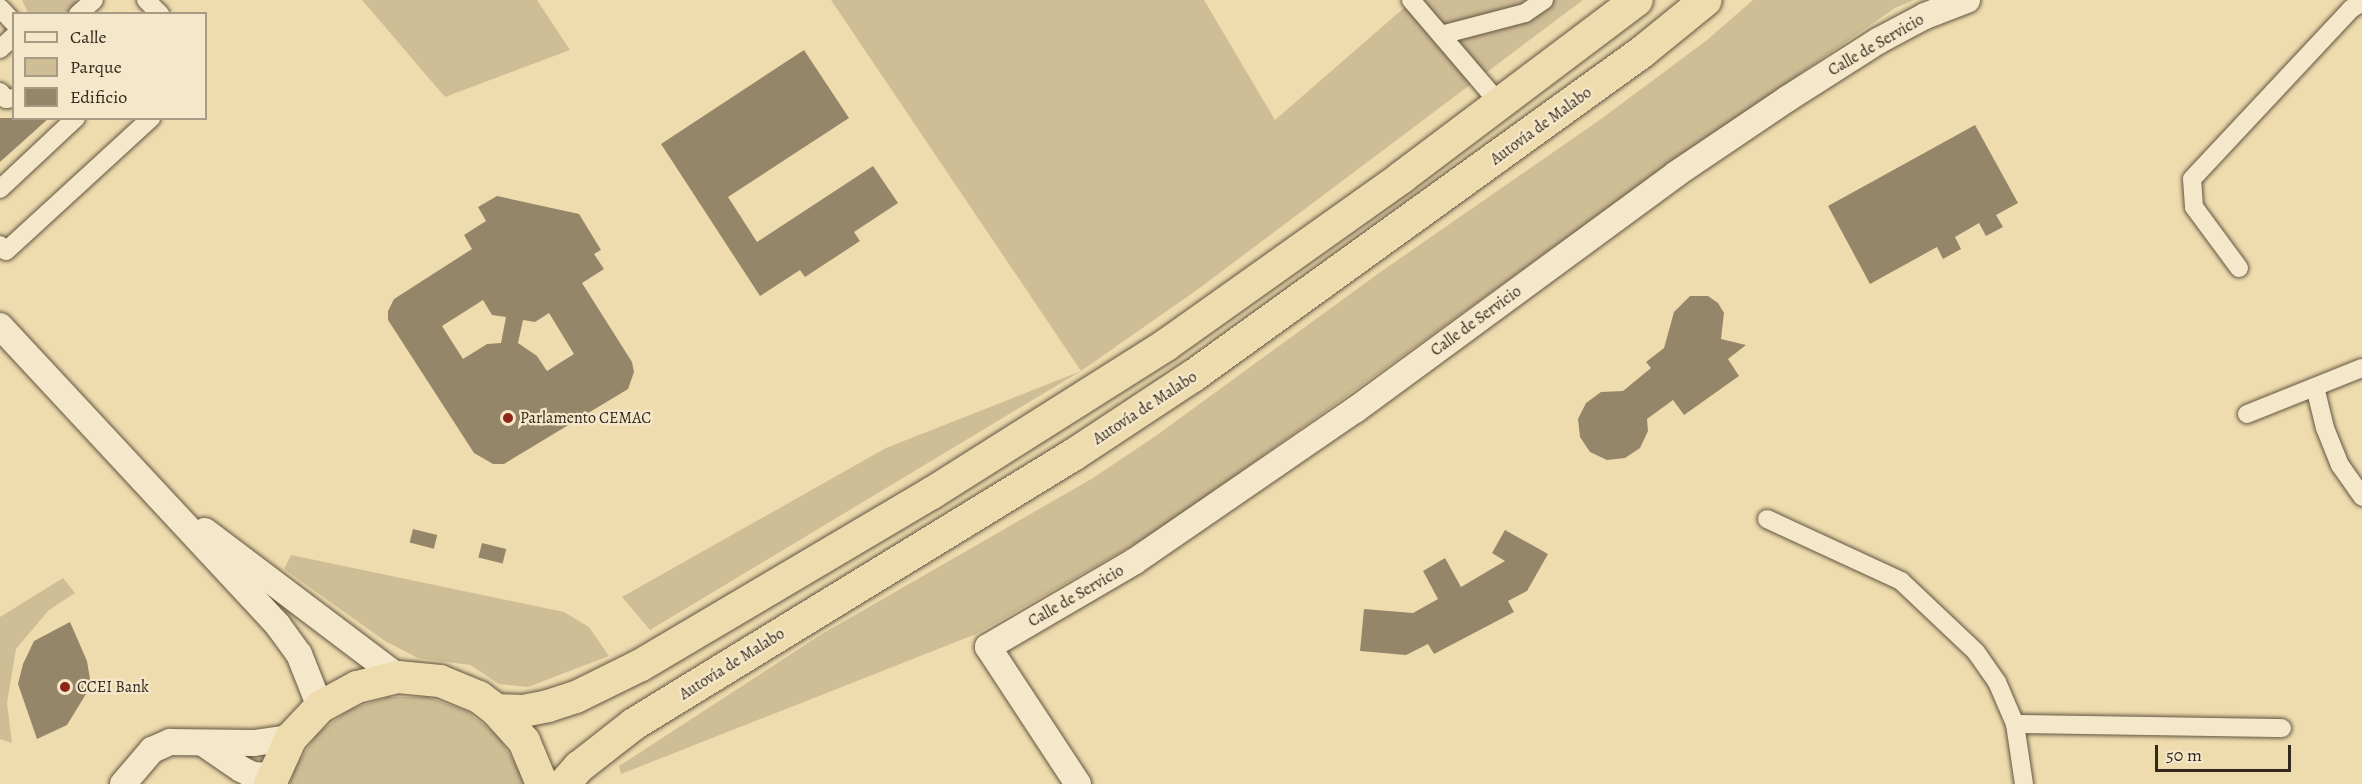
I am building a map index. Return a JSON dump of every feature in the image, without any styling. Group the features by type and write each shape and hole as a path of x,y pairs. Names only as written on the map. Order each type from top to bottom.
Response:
{"highway":[{"path":"496,710 523,711 548,706 632,669 932,493 1166,345 1500,104 1637,0"},
{"name":"Autovía de Malabo","path":"564,784 579,767 634,724 1073,455 1193,376 1559,113 1706,0"},
{"path":"271,780 291,738 320,707 357,687 398,677 440,681 479,697 496,710 524,741 542,784"}],"street":[{"path":"80,12 94,0"},
{"path":"146,0 158,12"},
{"path":"1411,0 1500,104"},
{"path":"1441,35 1525,13 1544,0"},
{"name":"Calle de Servicio","path":"1078,784 988,647 1135,561 1355,410 1676,174 1787,99 1878,41 1924,15 1967,0"},
{"path":"2239,268 2194,207 2192,179 2351,9 2362,2"},
{"path":"0,8 12,21"},
{"path":"0,49 12,38"},
{"path":"0,92 6,99 12,98"},
{"path":"0,189 74,120"},
{"path":"0,245 6,251 149,120"},
{"path":"0,326 287,635 300,654 320,707"},
{"path":"2247,414 2362,368"},
{"path":"2314,387 2336,456 2362,497"},
{"path":"176,514 204,530 398,677"},
{"path":"1767,519 1901,580 1976,652 1997,682 2015,724 2024,784"},
{"path":"2015,724 2282,728"},
{"path":"123,784 152,750 170,742 203,743 291,738"},
{"path":"203,743 247,772 271,780"}],"green space":[{"path":"22,0 75,0 79,4 70,12 28,12"},
{"path":"362,0 537,0 570,50 445,97"},
{"path":"831,0 1204,0 1275,120 1413,0 1583,0 1197,290 1081,371"},
{"path":"1753,0 1914,0 1895,8 1681,156 1158,531 976,634 621,774 619,766 822,634 1093,478 1157,435 1379,273 1601,119 1707,40"},
{"path":"1081,371 650,630 622,597 886,448"},
{"path":"291,555 564,612 589,627 609,656 528,687 499,684 470,665 418,658 385,641 284,569"},
{"path":"63,578 75,593 49,610 16,649 7,703 12,743 0,739 0,617"},
{"path":"388,697 428,697 466,711 498,736 519,770 523,784 290,784 295,768 317,734 349,710"}],"building":[{"path":"804,50 849,118 728,197 757,242 873,166 898,203 854,232 860,241 805,277 800,270 760,296 661,144"},
{"path":"0,118 47,120 0,162"},
{"path":"1975,125 2018,203 1996,215 2003,227 1986,236 1979,223 1955,237 1961,249 1943,259 1937,247 1870,284 1828,206"},
{"path":"497,196 579,214 601,250 594,254 604,269 582,283 632,362 634,372 628,389 504,464 493,464 474,453 388,320 388,311 394,299 472,249 464,235 486,221 478,207","holes":["483,300 492,315 506,317 501,343 487,344 463,359 442,326","549,313 574,354 547,371 537,356 518,343 523,320 535,322"]},
{"path":"1690,296 1708,296 1718,303 1724,313 1721,339 1746,345 1728,359 1739,376 1684,415 1673,400 1647,419 1648,431 1640,448 1625,458 1607,460 1590,452 1580,437 1578,419 1586,403 1601,392 1623,391 1651,368 1646,362 1664,348 1674,312"},
{"path":"413,529 437,535 434,549 410,543"},
{"path":"1505,530 1548,554 1527,591 1508,601 1514,612 1434,654 1428,644 1406,655 1360,651 1364,609 1413,613 1438,599 1423,571 1445,558 1461,587 1505,561 1492,553"},
{"path":"482,543 506,549 503,564 478,558"},
{"path":"70,622 87,661 90,679 86,694 67,725 37,739 18,684 23,664 34,641"}],"place":[{"name":"Parlamento CEMAC","path":"508,418"},
{"name":"CCEI Bank","path":"65,687"}]}
